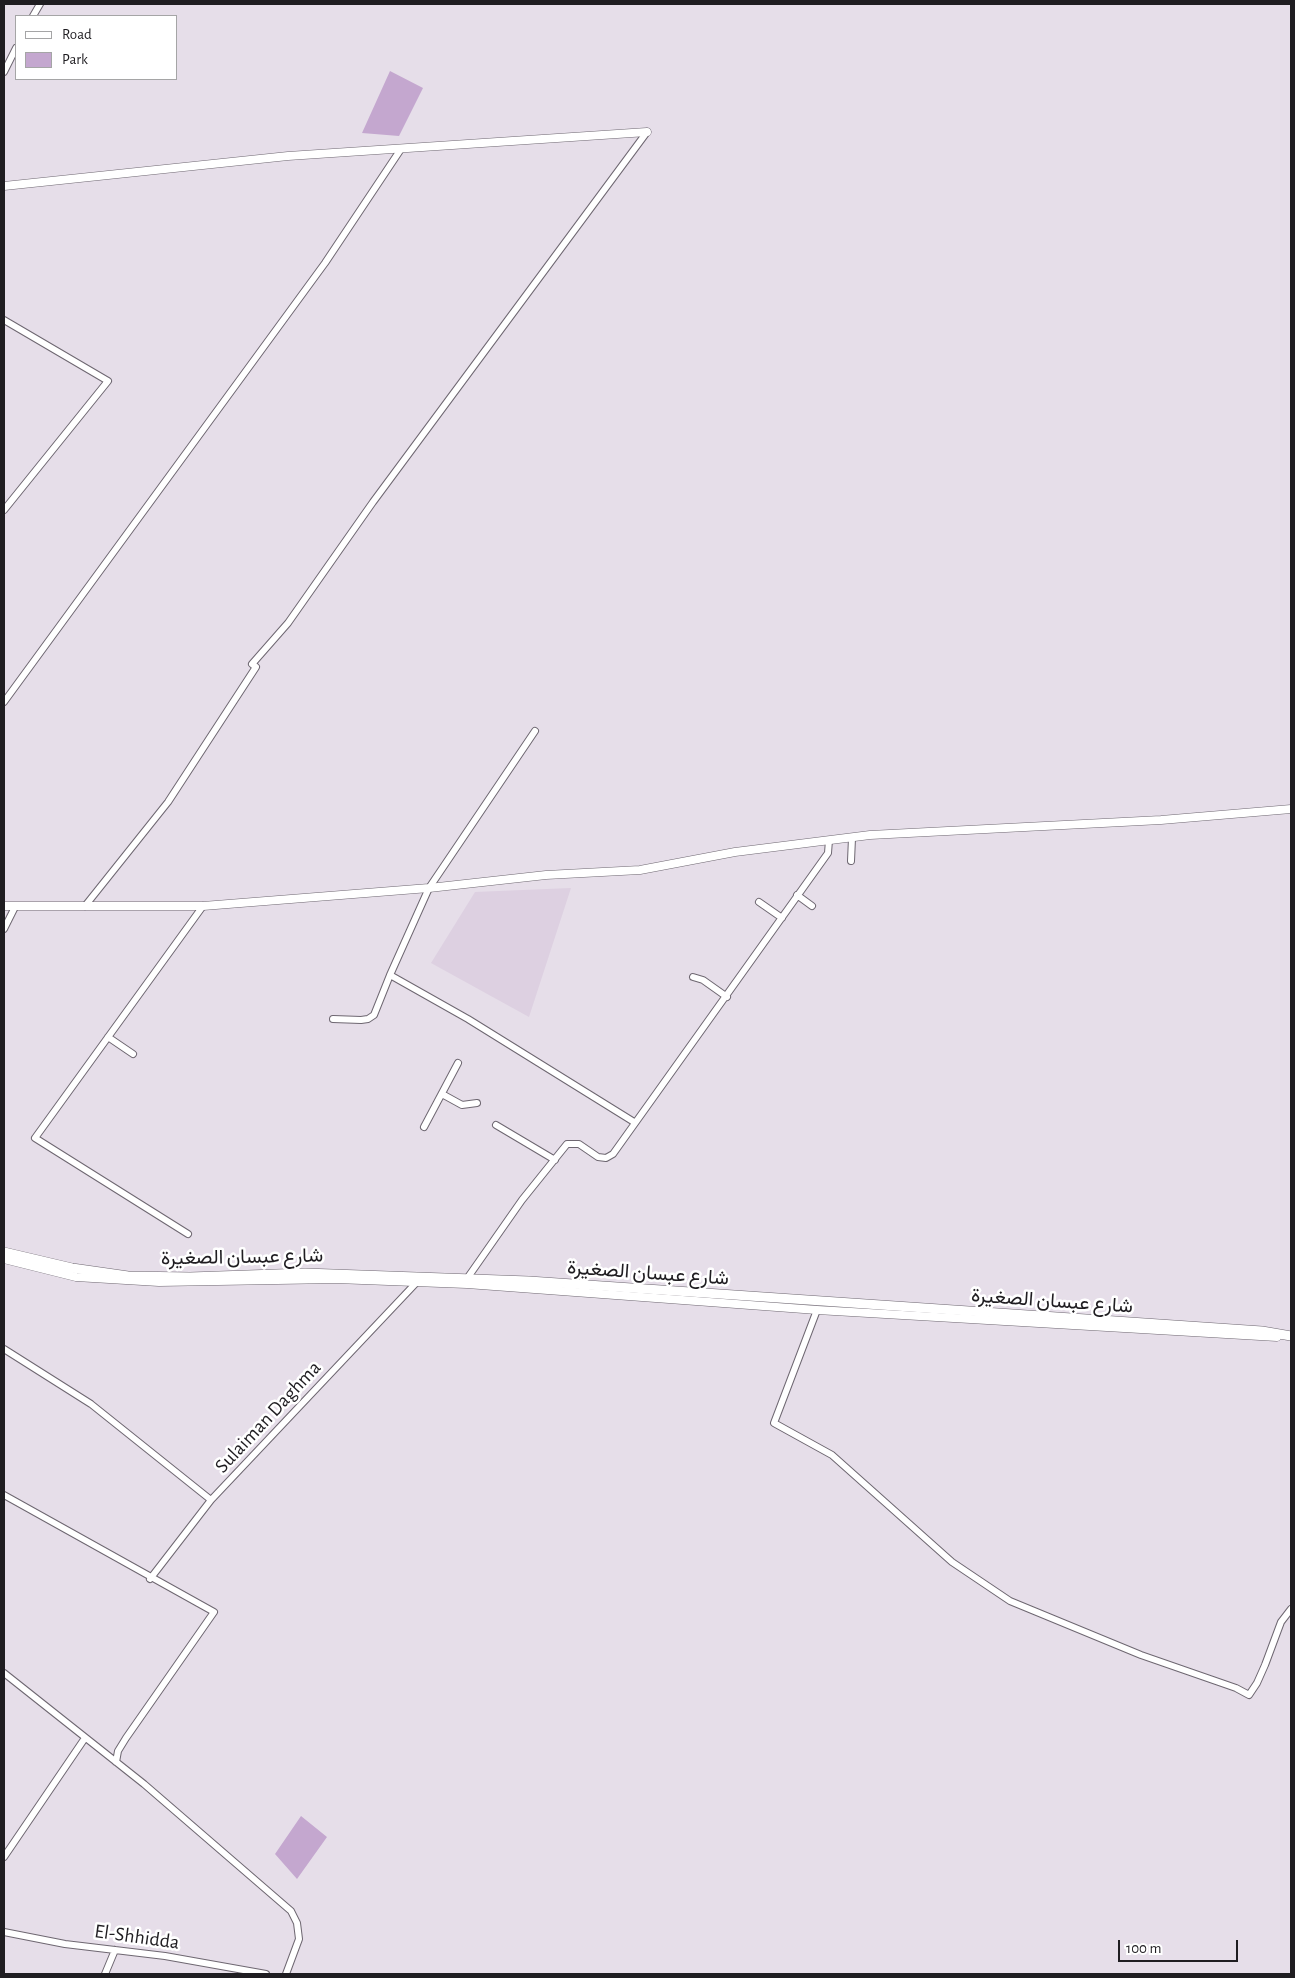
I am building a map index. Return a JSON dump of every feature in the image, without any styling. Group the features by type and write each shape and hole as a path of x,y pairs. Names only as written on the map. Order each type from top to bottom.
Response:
{"main road":[{"name":"شارع عبسان الصغيرة","path":"4,1252 72,1268 128,1276 190,1277 305,1273 1262,1332 1291,1336"}],"street":[{"path":"34,15 40,4"},
{"path":"4,72 15,50"},
{"path":"4,186 189,165 647,132"},
{"path":"85,906 168,802 256,667 252,664 293,616 373,502 647,132"},
{"path":"4,702 325,264 401,149"},
{"path":"4,320 108,381 4,510"},
{"path":"333,1019 368,1019 374,1015 429,888 535,731"},
{"path":"4,906 203,906 429,888 546,875 640,870 736,852 852,838 1062,823 1161,820 1291,808"},
{"path":"851,861 852,838"},
{"path":"464,1282 522,1200 564,1148 573,1143 598,1157 610,1156 727,997 828,853 830,840"},
{"path":"797,895 812,906"},
{"path":"759,902 782,918"},
{"path":"188,1234 35,1138 203,906"},
{"path":"4,929 15,907"},
{"path":"390,975 468,1019 634,1122"},
{"path":"693,977 703,980 727,997"},
{"path":"108,1037 133,1054"},
{"path":"424,1127 458,1063"},
{"path":"442,1094 462,1105 477,1103"},
{"path":"496,1125 555,1160"},
{"name":"شارع عبسان الصغيرة","path":"4,1259 76,1278 159,1282 336,1279 416,1283 464,1282 817,1310 1291,1336"},
{"name":"Sulaiman Daghma","path":"150,1578 210,1500 416,1283"},
{"path":"817,1310 774,1423 832,1455 952,1562 1010,1601 1142,1655 1236,1688 1249,1695 1266,1665 1281,1622 1291,1609"},
{"path":"4,1349 91,1404 210,1500"},
{"path":"4,1495 214,1612 118,1750 116,1762"},
{"path":"4,1673 116,1762 290,1911 297,1923 299,1940 286,1974"},
{"path":"4,1858 85,1738"},
{"name":"El-Shhidda","path":"4,1932 165,1956 266,1974"},
{"path":"105,1974 115,1950"}],"shaded area":[{"path":"571,888 529,1017 431,963 475,892"}],"green space":[{"path":"390,71 423,88 399,136 362,133"},
{"path":"301,1816 327,1837 297,1879 275,1854"}]}
